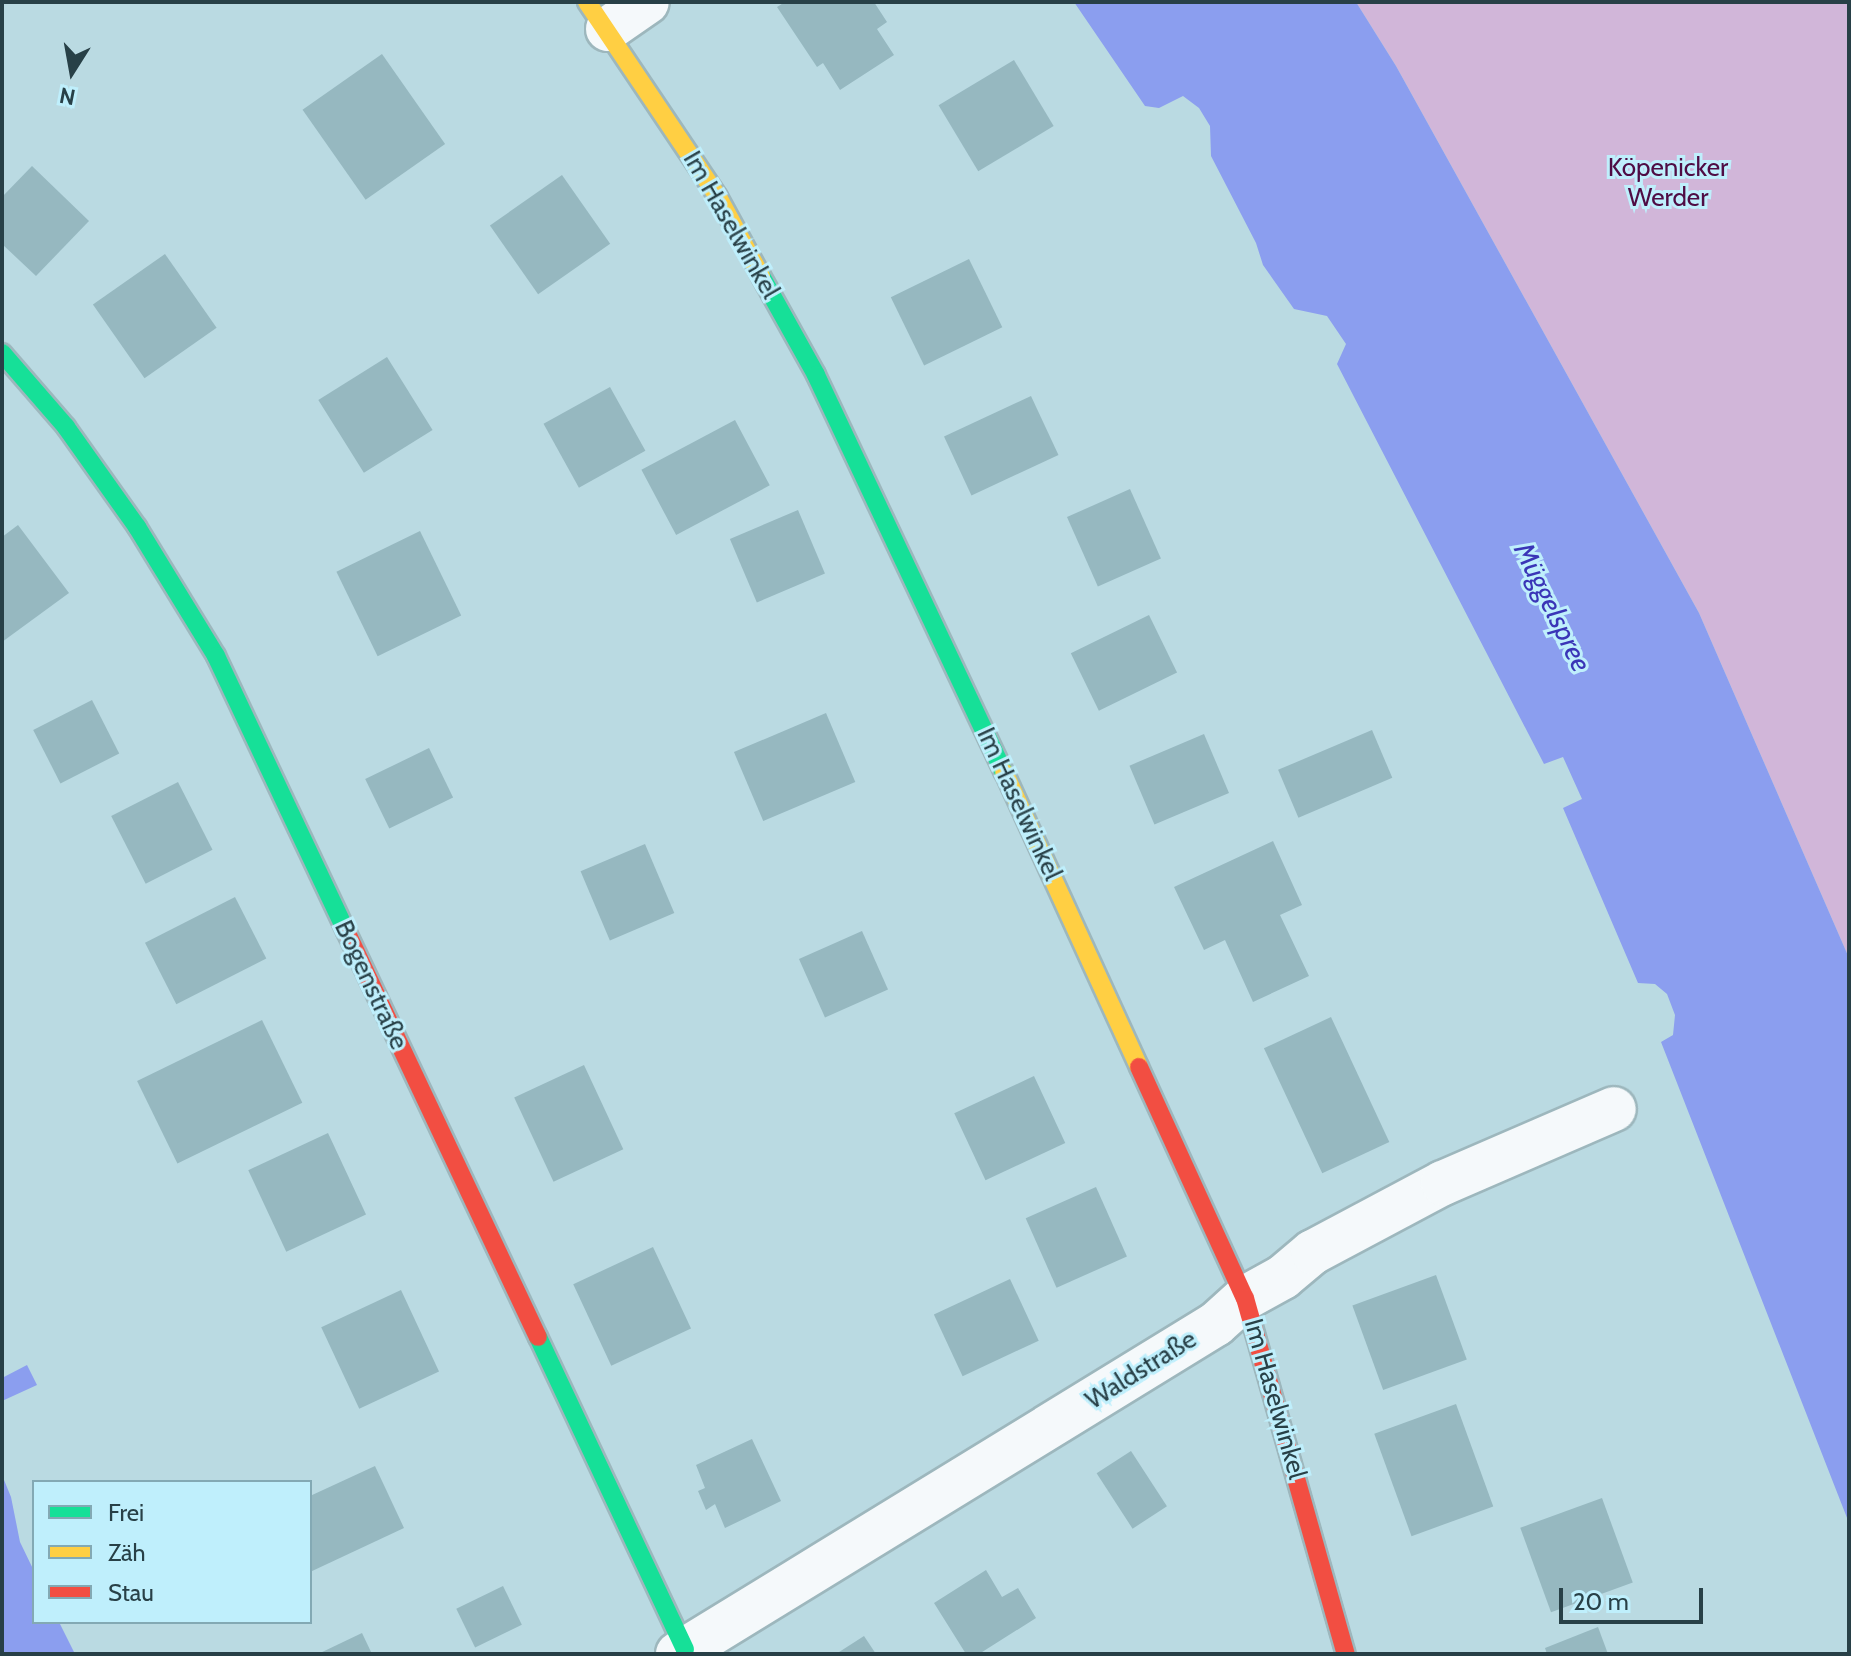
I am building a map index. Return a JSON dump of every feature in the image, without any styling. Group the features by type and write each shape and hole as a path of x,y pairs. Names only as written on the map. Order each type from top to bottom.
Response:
{"street":[{"path":"598,16 647,2"},
{"name":"Im Haselwinkel","path":"598,16 718,197 816,375 940,631 1245,1298 1346,1654"},
{"name":"Bogenstraße","path":"2,353 66,427 137,527 216,656 682,1652"},
{"name":"Waldstraße","path":"682,1652 1216,1324 1245,1298 1283,1277 1313,1252 1443,1183 1614,1109"}],"green space":[{"name":"Köpenicker Werder","path":"1356,2 1849,2 1849,958 1699,613 1396,66"}],"water":[{"name":"Müggelspree","path":"1074,2 1356,2 1396,66 1699,613 1849,958 1849,1523 1661,1042 1673,1035 1675,1015 1667,994 1655,984 1638,983 1563,808 1582,799 1563,757 1544,764 1337,364 1346,344 1327,316 1294,309 1263,265 1256,243 1211,156 1210,126 1199,108 1183,96 1159,108 1145,106"},
{"path":"27,1365 37,1385 2,1401 2,1378"},
{"path":"2,1475 11,1497 20,1542 32,1567 32,1624 60,1624 75,1654 2,1654"}],"building":[{"path":"785,2 874,2 887,22 877,29 894,55 840,90 823,63 817,67 777,7"},
{"path":"382,54 445,144 366,200 303,110"},
{"path":"1014,60 1054,126 978,171 939,105"},
{"path":"32,166 89,221 36,276 2,244 2,197"},
{"path":"562,175 610,244 538,294 490,225"},
{"path":"165,254 217,328 145,378 93,304"},
{"path":"969,259 1002,327 924,365 891,297"},
{"path":"387,357 433,430 364,473 318,400"},
{"path":"610,387 645,451 579,488 544,424"},
{"path":"1031,396 1058,455 971,495 944,437"},
{"path":"735,420 770,485 676,535 641,470"},
{"path":"1130,489 1161,558 1098,586 1067,517"},
{"path":"798,510 825,574 757,602 730,539"},
{"path":"18,525 69,593 2,642 2,537"},
{"path":"420,531 461,615 378,656 336,572"},
{"path":"1149,615 1177,673 1099,711 1071,653"},
{"path":"92,700 119,753 60,783 33,730"},
{"path":"826,713 855,782 763,821 734,752"},
{"path":"1372,730 1392,778 1298,818 1278,770"},
{"path":"1204,734 1229,793 1154,825 1129,766"},
{"path":"429,748 453,797 389,829 365,779"},
{"path":"178,782 213,850 146,884 111,816"},
{"path":"1273,841 1302,905 1280,915 1309,976 1253,1002 1225,940 1204,950 1174,887"},
{"path":"645,844 674,913 610,940 581,871"},
{"path":"235,897 266,958 176,1004 145,943"},
{"path":"862,931 888,989 825,1018 799,959"},
{"path":"1331,1017 1389,1142 1322,1173 1264,1048"},
{"path":"262,1020 302,1103 177,1164 137,1081"},
{"path":"584,1065 623,1149 554,1182 514,1098"},
{"path":"1034,1076 1065,1143 986,1180 954,1113"},
{"path":"328,1133 366,1215 286,1252 248,1170"},
{"path":"1096,1187 1127,1256 1057,1288 1026,1218"},
{"path":"653,1247 691,1329 611,1366 573,1284"},
{"path":"1436,1275 1467,1360 1383,1390 1352,1305"},
{"path":"1010,1279 1039,1341 963,1376 934,1314"},
{"path":"401,1290 439,1372 359,1409 321,1327"},
{"path":"1456,1404 1493,1506 1412,1536 1374,1434"},
{"path":"752,1439 781,1501 725,1528 715,1504 706,1510 698,1491 705,1488 696,1465"},
{"path":"1131,1451 1167,1506 1133,1529 1097,1473"},
{"path":"375,1466 404,1528 312,1571 312,1495"},
{"path":"1602,1498 1633,1583 1551,1612 1520,1528"},
{"path":"986,1570 1002,1597 1018,1588 1036,1618 979,1654 966,1654 934,1603"},
{"path":"503,1586 522,1625 475,1647 456,1609"},
{"path":"1598,1627 1608,1654 1547,1654 1545,1648"},
{"path":"362,1633 372,1654 318,1654"},
{"path":"864,1636 876,1654 836,1654"}],"traffic: fast":[{"path":"761,276 816,375 1004,772"},
{"path":"2,353 66,427 137,527 216,656 346,931"},
{"path":"538,1337 685,1649"}],"traffic: slow":[{"path":"587,2 718,197 761,276"},
{"path":"1004,772 1139,1067"}],"traffic: jam":[{"path":"346,931 538,1337"},
{"path":"1139,1067 1245,1298 1346,1654"}]}
